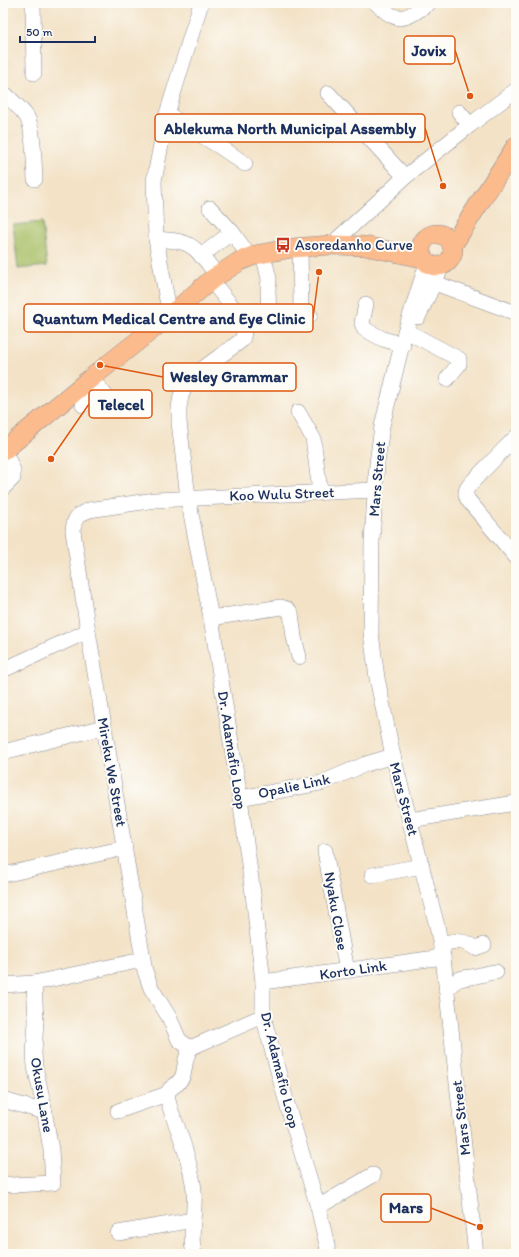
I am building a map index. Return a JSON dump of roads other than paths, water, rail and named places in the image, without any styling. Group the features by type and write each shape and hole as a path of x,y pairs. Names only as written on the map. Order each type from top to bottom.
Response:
{"main road":[{"path":"3,451 95,383 214,278 240,261 257,255 300,247 331,245 365,246 431,257 446,264 452,256 452,246 515,148"},
{"path":"431,257 458,217 479,203"}],"street":[{"path":"33,3 34,73"},
{"path":"173,313 167,300 156,239 154,181 167,114 202,3"},
{"path":"376,3 393,16 401,18 407,17 429,3"},
{"path":"331,245 405,177 516,90"},
{"path":"3,92 28,118 31,133 35,179"},
{"path":"328,93 405,177"},
{"path":"460,112 470,125"},
{"path":"167,114 245,164"},
{"path":"210,208 232,232 257,255 269,279 269,322"},
{"path":"201,256 232,232"},
{"name":"Dr. Adamafio Loop","path":"156,239 181,242 196,249 242,319 245,326 242,340 205,367 191,379 185,387 181,396 179,408 180,422 188,498 211,618 240,798 253,894 262,982 263,1016 287,1104 318,1207 328,1254"},
{"path":"300,247 302,312 310,315"},
{"path":"431,257 516,313"},
{"name":"Mars Street","path":"431,257 406,337 382,426 375,490 371,554 371,633 377,678 393,756 437,926 442,953 476,1254"},
{"name":"Mars Street","path":"406,337 431,257"},
{"path":"366,304 362,322 364,329 383,338 406,337 459,359 459,364 447,379"},
{"path":"83,405 95,383 116,408"},
{"path":"298,412 313,438 320,492"},
{"path":"516,437 466,490 468,500 516,557"},
{"path":"3,451 14,473 13,478 3,488"},
{"name":"Koo Wulu Street","path":"188,498 375,490"},
{"name":"Mireku We Street","path":"188,498 155,500 96,509 76,517 73,532 142,960 147,980 169,1017 179,1040 190,1048"},
{"path":"211,618 281,607 287,609 291,613 294,637 299,657"},
{"path":"3,670 88,631"},
{"path":"3,752 104,727"},
{"name":"Opalie Link","path":"240,798 321,783 366,764 393,756"},
{"path":"410,820 516,803"},
{"path":"3,875 125,848"},
{"name":"Nyaku Close","path":"325,851 347,971"},
{"path":"372,875 422,866"},
{"path":"442,953 448,942 459,941 468,943 475,948 484,945"},
{"name":"Korto Link","path":"262,982 347,971 442,953"},
{"path":"3,985 34,983 142,960"},
{"path":"446,990 454,982 464,977 496,972"},
{"name":"Okusu Lane","path":"3,1184 13,1186 53,1183 51,1150 35,1067 34,1053 36,1021 34,983"},
{"path":"118,1111 167,1094 183,1076 186,1059 190,1048 263,1016"},
{"path":"167,1094 194,1184 194,1254"},
{"path":"3,1100 44,1112"},
{"path":"318,1207 373,1175"},
{"path":"118,1233 193,1220"}],"place":[{"name":"Jovix","path":"470,96"},
{"name":"Ablekuma North Municipal Assembly","path":"443,186"},
{"name":"Asoredanho Curve","path":"283,245"},
{"name":"Quantum Medical Centre and Eye Clinic","path":"319,272"},
{"name":"Wesley Grammar","path":"100,365"},
{"name":"Telecel","path":"51,459"},
{"name":"Mars","path":"480,1227"}]}
